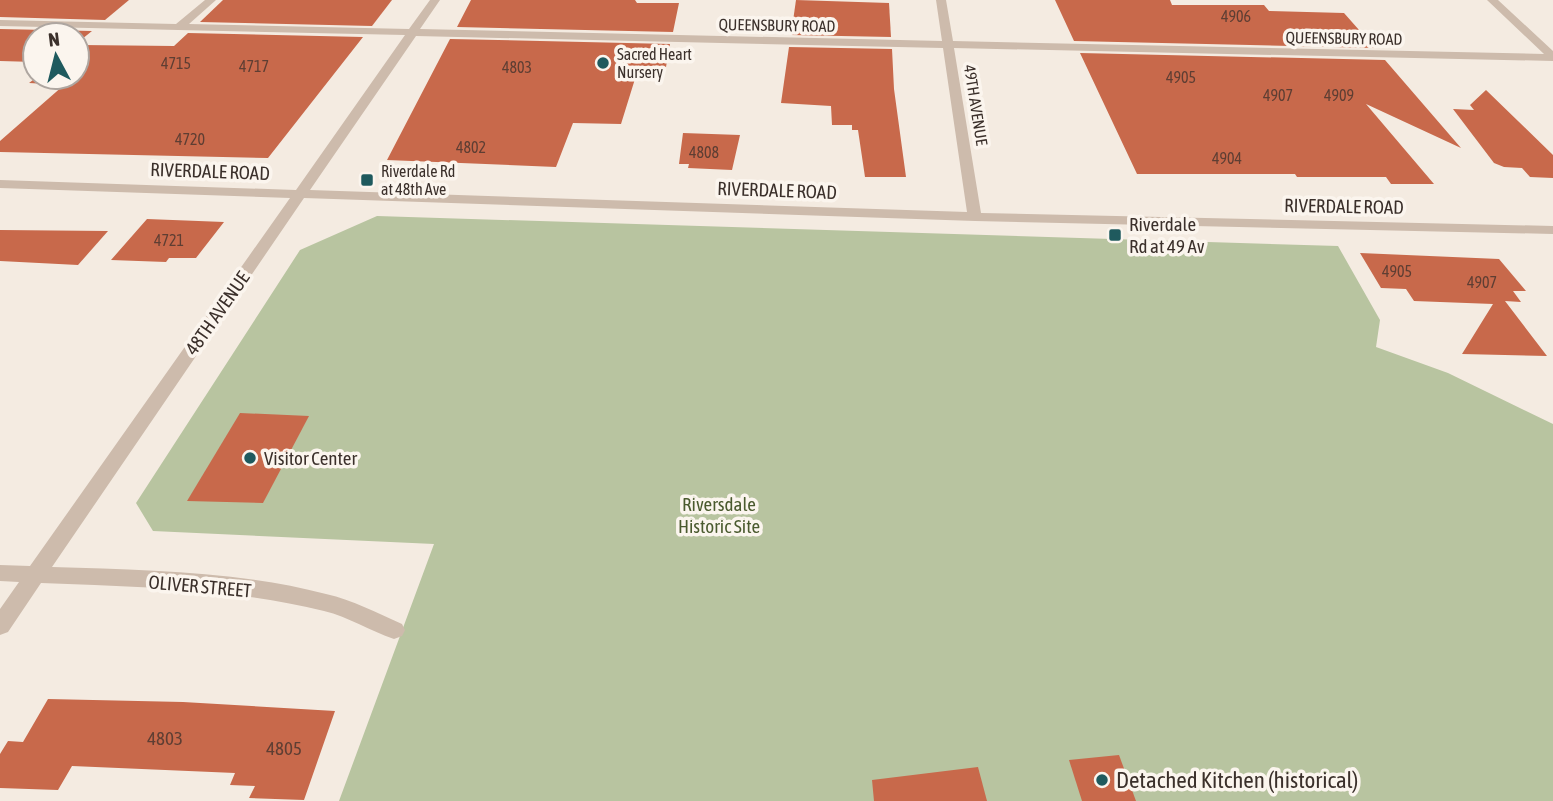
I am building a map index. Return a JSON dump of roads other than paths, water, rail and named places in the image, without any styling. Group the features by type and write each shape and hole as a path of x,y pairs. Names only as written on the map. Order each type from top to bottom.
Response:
{"street":[{"path":"179,27 211,0"},
{"name":"48TH AVENUE","path":"0,626 435,0"},
{"name":"49TH AVENUE","path":"941,0 975,217"},
{"path":"1492,0 1553,57"},
{"name":"QUEENSBURY ROAD","path":"0,23 1553,57"},
{"name":"RIVERDALE ROAD","path":"0,184 975,217 1553,230"},
{"name":"OLIVER STREET","path":"0,573 270,593 327,602 394,630"}],"place":[{"name":"Sacred Heart Nursery","path":"603,63"},
{"name":"Riverdale Rd at 48th Ave","path":"367,180"},
{"name":"Riverdale Rd at 49 Av","path":"1115,235"},
{"name":"Visitor Center","path":"250,458"},
{"name":"Detached Kitchen (historical)","path":"1102,780"}],"park label":[{"name":"Riversdale Historic Site","path":"719,515"}]}
